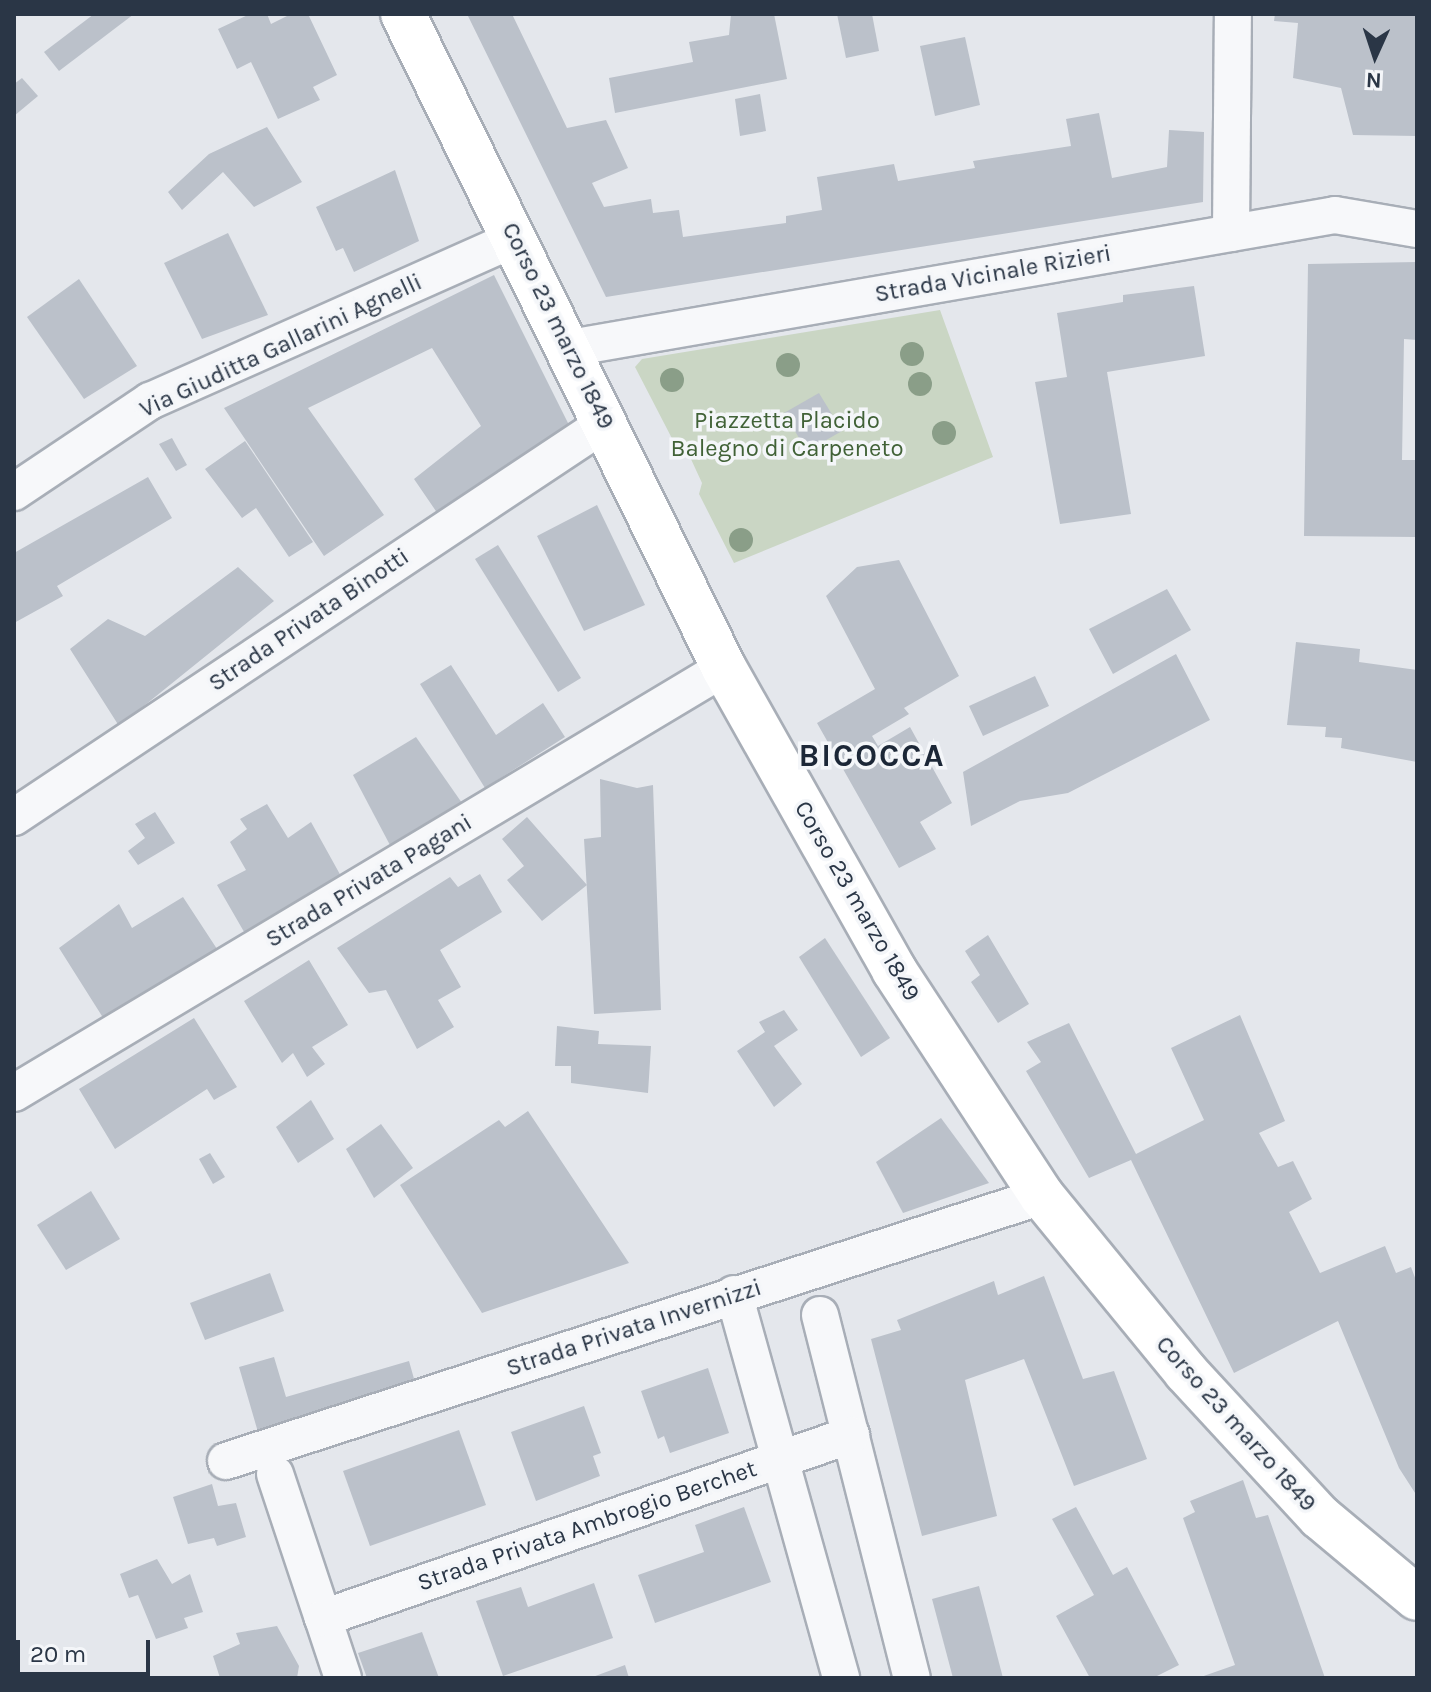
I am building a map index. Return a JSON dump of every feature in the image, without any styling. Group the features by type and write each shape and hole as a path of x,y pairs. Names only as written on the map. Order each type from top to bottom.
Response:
{"main road":[{"name":"Corso 23 marzo 1849","path":"403,14 570,348 724,668 894,970 1042,1196 1186,1372 1320,1517 1417,1598"}],"street":[{"path":"1231,233 1233,14"},
{"name":"Strada Vicinale Rizieri","path":"570,348 1335,215 1417,229"},
{"name":"Via Giuditta Gallarini Agnelli","path":"14,492 150,401 516,238"},
{"name":"Strada Privata Binotti","path":"14,817 604,424"},
{"name":"Strada Privata Pagani","path":"14,1093 724,668"},
{"name":"Strada Privata Invernizzi","path":"226,1461 1042,1196"},
{"path":"734,1294 841,1678"},
{"path":"820,1315 912,1678"},
{"name":"Strada Privata Ambrogio Berchet","path":"323,1618 851,1435"},
{"path":"275,1474 343,1678"}],"green space":[{"name":"Piazzetta Placido Balegno di Carpeneto","path":"940,310 993,457 734,563 699,494 702,483 690,457 679,452 635,367 642,359"}],"building":[{"path":"94,14 134,14 59,71 44,52"},
{"path":"250,14 267,14 271,24 291,14 308,14 337,75 313,87 320,100 278,119 251,62 237,69 218,29"},
{"path":"467,14 512,14 567,128 606,120 628,168 592,183 604,207 651,199 653,213 679,210 683,237 786,223 786,216 822,210 817,177 894,164 898,181 975,168 973,161 1071,146 1066,119 1099,113 1112,178 1167,167 1169,130 1204,132 1203,202 606,297"},
{"path":"731,14 774,14 787,79 615,113 609,78 693,62 689,42 729,35"},
{"path":"837,14 872,14 879,51 846,58"},
{"path":"1275,14 1417,14 1417,136 1353,135 1341,88 1293,78 1298,23 1274,21"},
{"path":"965,37 980,105 935,116 920,46"},
{"path":"22,78 38,96 14,116 14,84"},
{"path":"760,94 766,131 740,136 735,99"},
{"path":"267,127 302,182 254,207 223,172 182,210 168,192 209,154"},
{"path":"395,170 419,241 354,272 343,248 336,251 316,207"},
{"path":"228,233 268,315 202,339 164,263"},
{"path":"1417,262 1417,340 1404,339 1402,460 1417,460 1416,537 1304,536 1308,264"},
{"path":"494,275 571,429 440,517 414,479 481,426 432,348 308,408 384,515 324,556 224,408"},
{"path":"79,279 137,366 84,399 27,317"},
{"path":"1194,286 1205,356 1107,372 1131,514 1060,524 1035,382 1067,377 1057,313 1123,302 1123,295"},
{"path":"819,393 842,431 807,451 784,413"},
{"path":"172,438 187,465 176,471 159,444"},
{"path":"245,441 313,542 289,557 256,508 242,518 205,469"},
{"path":"148,477 172,518 57,586 63,596 14,623 14,553"},
{"path":"597,505 645,605 584,631 537,536"},
{"path":"498,545 581,678 558,692 475,559"},
{"path":"899,560 959,676 904,708 909,714 872,736 878,746 910,727 952,803 920,822 936,849 899,868 817,723 875,689 826,596 857,567"},
{"path":"238,567 274,601 119,726 70,649 108,619 145,636"},
{"path":"1167,589 1191,630 1113,674 1089,629"},
{"path":"1296,642 1360,649 1359,662 1417,670 1417,762 1341,748 1342,738 1325,737 1326,727 1287,725"},
{"path":"1176,654 1210,720 1068,793 1020,801 971,826 963,772"},
{"path":"451,665 496,735 543,703 565,737 485,788 420,684"},
{"path":"1035,676 1049,706 983,736 969,706"},
{"path":"416,737 462,803 391,847 353,775"},
{"path":"600,779 637,788 653,785 661,1010 594,1014 584,839 601,837"},
{"path":"267,804 288,838 311,822 342,878 247,937 217,885 246,870 230,842 247,829 240,819"},
{"path":"155,812 175,843 138,865 128,851 145,838 135,824"},
{"path":"527,817 587,885 542,921 507,880 524,866 502,839"},
{"path":"480,874 502,912 440,950 461,987 438,1000 454,1027 417,1049 386,990 369,993 337,948 450,877 458,887"},
{"path":"183,897 219,952 107,1024 59,948 119,904 132,928"},
{"path":"988,935 1029,1004 998,1023 971,982 980,975 965,951"},
{"path":"825,938 890,1038 861,1057 799,957"},
{"path":"309,960 348,1025 312,1047 325,1064 307,1077 293,1053 282,1063 244,1001"},
{"path":"784,1010 798,1030 774,1046 802,1084 774,1107 737,1051 765,1032 759,1022"},
{"path":"1240,1015 1285,1121 1259,1133 1278,1167 1293,1161 1312,1199 1289,1212 1320,1273 1385,1246 1396,1273 1411,1267 1417,1283 1417,1496 1399,1468 1338,1321 1234,1373 1131,1160 1089,1178 1026,1071 1041,1062 1027,1042 1069,1023 1136,1154 1204,1120 1171,1048"},
{"path":"194,1018 237,1087 214,1100 207,1089 115,1149 79,1089"},
{"path":"557,1026 599,1031 598,1044 651,1046 648,1093 571,1083 571,1066 555,1066"},
{"path":"311,1100 334,1139 298,1163 276,1127"},
{"path":"528,1111 629,1263 482,1313 400,1185 499,1120 505,1127"},
{"path":"941,1118 989,1183 903,1213 876,1162"},
{"path":"381,1124 413,1168 374,1198 346,1149"},
{"path":"210,1153 225,1177 213,1184 199,1159"},
{"path":"91,1191 120,1239 66,1270 37,1225"},
{"path":"270,1273 284,1311 205,1340 190,1303"},
{"path":"1044,1276 1083,1379 1114,1371 1147,1459 1074,1486 1024,1359 965,1380 997,1516 922,1536 871,1339 901,1330 897,1320 994,1281 998,1295"},
{"path":"274,1357 286,1397 409,1361 418,1393 260,1439 239,1367"},
{"path":"708,1368 729,1433 670,1453 664,1436 658,1439 641,1391"},
{"path":"584,1406 601,1453 593,1456 600,1476 536,1501 511,1432"},
{"path":"459,1430 486,1505 370,1546 343,1471"},
{"path":"1243,1480 1256,1518 1268,1515 1325,1678 1198,1678 1235,1665 1183,1518 1195,1512 1190,1501"},
{"path":"212,1484 218,1506 236,1503 246,1537 217,1546 214,1538 188,1544 173,1497"},
{"path":"744,1507 771,1582 655,1623 638,1575 704,1552 695,1525"},
{"path":"1076,1507 1113,1575 1127,1567 1179,1665 1153,1678 1090,1678 1056,1616 1094,1595 1052,1519"},
{"path":"157,1559 172,1584 190,1574 203,1612 184,1618 188,1628 156,1639 138,1595 129,1598 120,1574"},
{"path":"594,1583 613,1638 503,1676 476,1601 521,1587 528,1607"},
{"path":"979,1586 1003,1678 953,1678 932,1599"},
{"path":"277,1626 299,1666 297,1678 220,1678 213,1656 240,1644 236,1633"},
{"path":"422,1632 439,1678 367,1678 358,1653"},
{"path":"625,1665 629,1678 590,1678"}],"district":[{"name":"BICOCCA","path":"872,756"}]}
